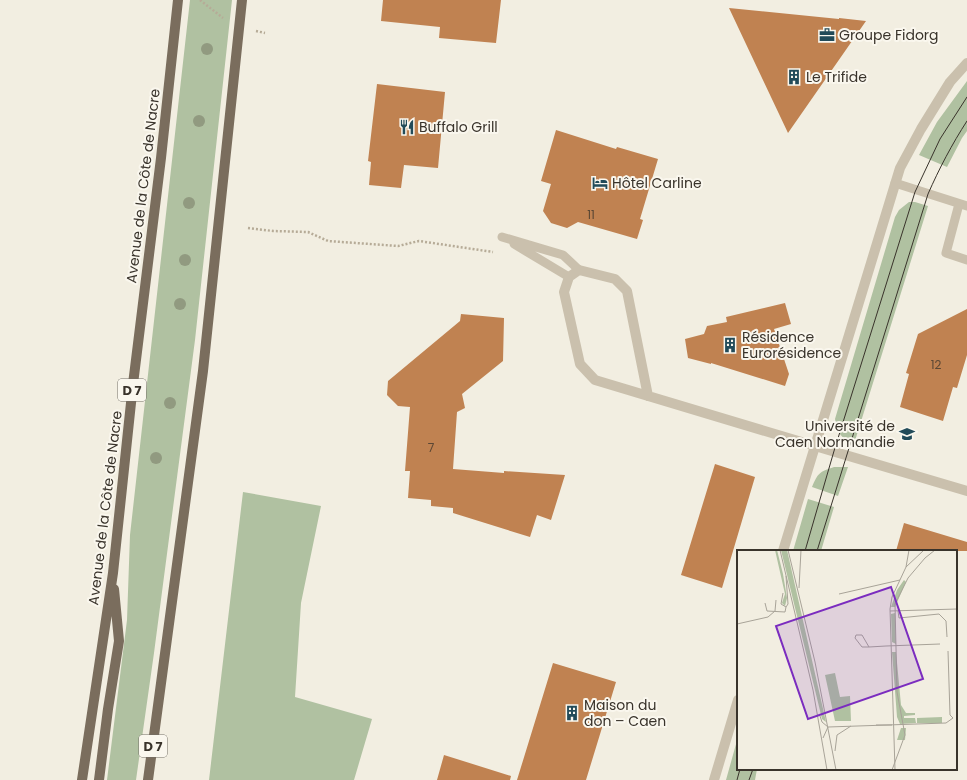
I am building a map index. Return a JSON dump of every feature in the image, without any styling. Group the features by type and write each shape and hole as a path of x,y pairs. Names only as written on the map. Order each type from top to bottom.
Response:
{"main road":[{"name":"Avenue de la Côte de Nacre","path":"82,780 113,573 132,392 160,166 178,0"},
{"name":"D 7","path":"148,780 203,371 242,0"},
{"path":"100,780 108,709 119,641 113,573"}],"street":[{"path":"783,550 900,168 921,128 950,82 967,63"},
{"path":"648,396 627,290 615,278 579,270 569,277 564,292 580,364 595,380 648,396 815,446 967,491"},
{"path":"714,780 737,703"}],"lane":[{"path":"895,183 963,205 946,253 967,260"},
{"path":"569,277 502,237 563,255 579,270"}],"path":[{"path":"200,0 228,23"},
{"path":"248,228 273,231 308,232 328,241 398,246 419,241 498,253"}],"green space":[{"path":"190,0 232,0 195,340 136,780 107,780 127,620 130,535"},
{"path":"967,81 967,131 947,167 919,155 937,122"},
{"path":"909,202 915,202 928,206 854,444 840,434 835,419 895,217 899,210"},
{"path":"834,467 848,467 838,496 812,487 820,474 825,470"},
{"path":"243,492 321,506 301,603 295,697 372,719 354,780 209,780"},
{"path":"808,499 834,507 821,550 793,550"},
{"path":"737,741 737,770 757,770 755,780 726,780"}],"building":[{"path":"383,0 501,0 496,43 439,38 440,27 381,21"},
{"name":"Le Trifide","path":"729,8 866,21 788,133"},
{"name":"Buffalo Grill","path":"377,84 445,92 438,168 404,165 401,188 369,185 371,162 368,161"},
{"name":"Hôtel Carline","path":"556,130 616,149 617,147 658,159 640,219 643,220 637,239 578,222 567,228 551,223 543,211 551,184 541,181"},
{"name":"Résidence Eurorésidence","path":"785,303 791,324 774,329 789,374 785,386 711,363 688,358 685,339 704,334 707,326 727,322 726,317"},
{"path":"967,309 967,355 957,388 953,387 943,421 900,407 909,374 906,373 918,334"},
{"path":"461,314 504,318 503,361 462,394 465,408 457,412 453,469 504,473 504,471 565,475 551,520 537,515 530,537 453,513 453,508 431,506 431,500 408,498 410,471 405,471 410,407 398,406 387,395 388,381 460,321"},
{"path":"715,464 755,477 722,588 681,575"},
{"path":"904,523 967,542 967,551 896,550"},
{"name":"Maison du don – Caen","path":"553,663 616,682 586,780 517,780"},
{"path":"444,755 511,776 510,780 437,780"}],"tram line":[{"path":"805,550 834,451 915,192 940,139 967,97"},
{"path":"817,550 928,194 946,157 967,121"},
{"path":"737,780 740,770"},
{"path":"749,780 753,770"}],"place":[{"name":"Groupe Fidorg","path":"827,35"},
{"name":"Le Trifide","path":"794,77"},
{"name":"Buffalo Grill","path":"407,127"},
{"name":"Hôtel Carline","path":"600,183"},
{"name":"Résidence Eurorésidence","path":"730,345"},
{"name":"Université de Caen Normandie","path":"907,434"},
{"name":"Maison du don – Caen","path":"572,713"}]}
